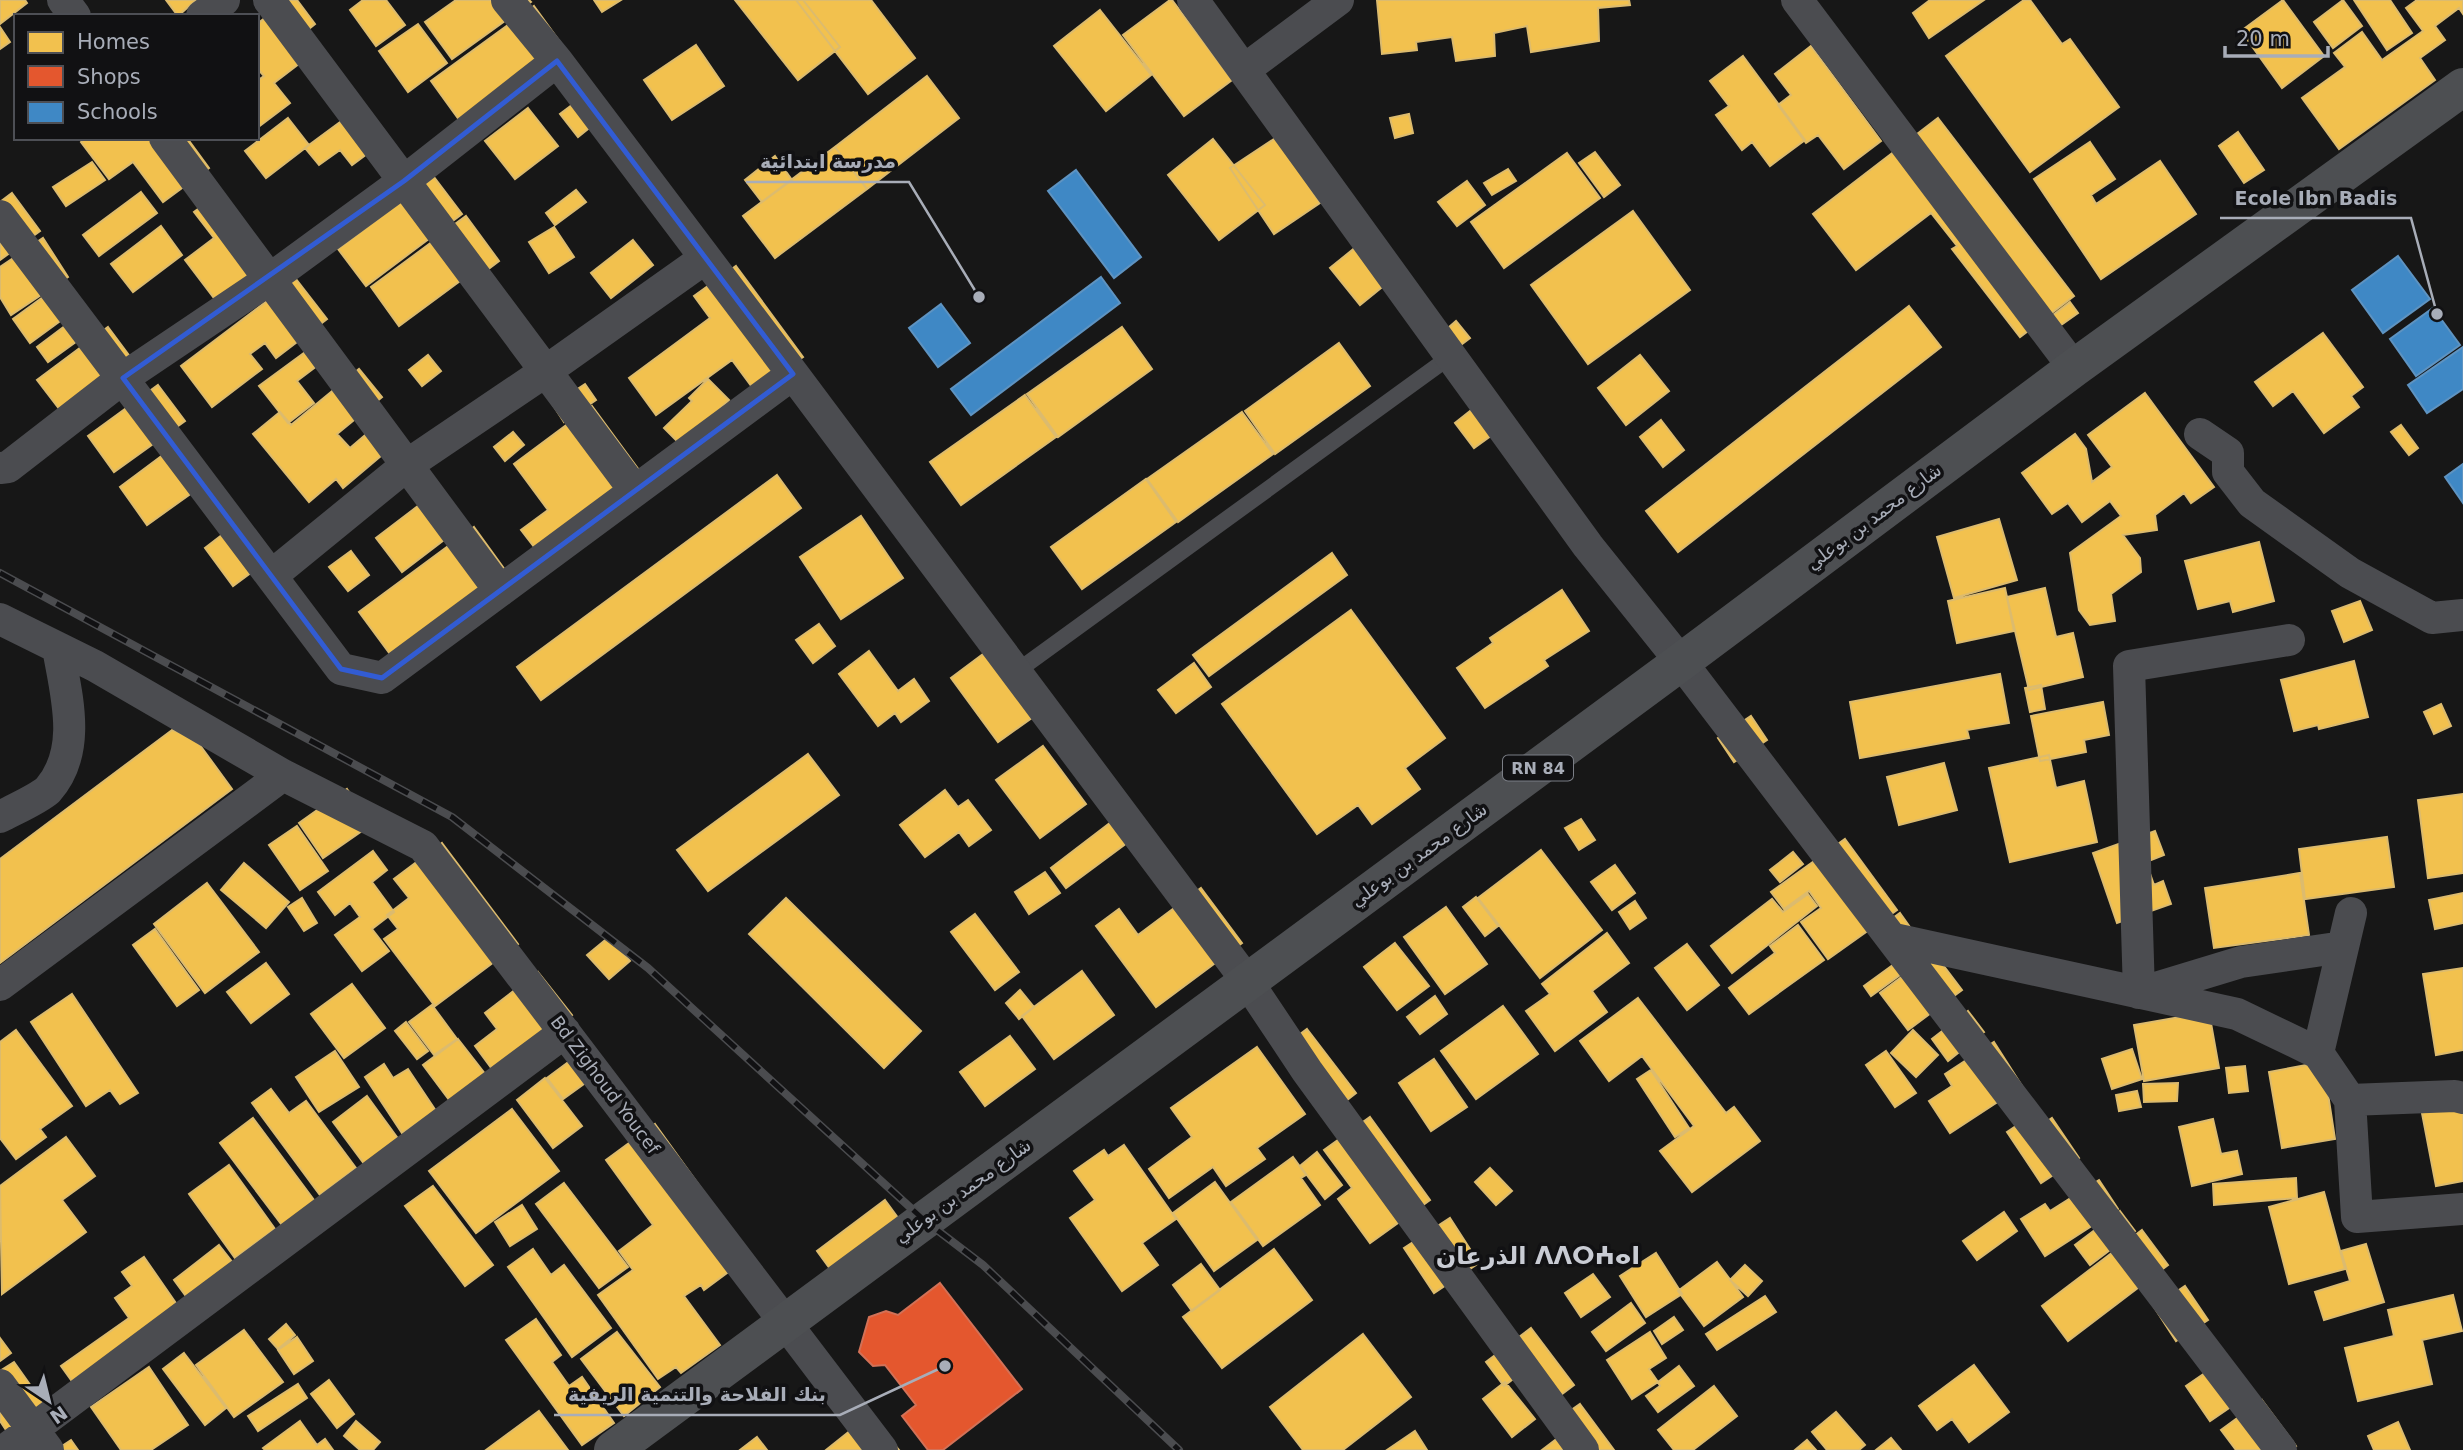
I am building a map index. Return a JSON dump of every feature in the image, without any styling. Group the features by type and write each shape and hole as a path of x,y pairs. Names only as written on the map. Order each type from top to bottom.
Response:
{"main road":[{"name":"شارع محمد بن بوعلي","path":"613,1450 1681,662 2074,368 2463,87"}],"street":[{"path":"205,14 224,0"},
{"path":"269,0 635,491"},
{"path":"507,0 557,61 1247,981 1307,1071 1583,1450"},
{"path":"1193,0 1588,546 1681,662 1894,939 2281,1450"},
{"path":"1244,70 1338,0"},
{"path":"1797,0 2074,368"},
{"path":"0,468 8,467 123,379 270,279 404,181 557,61"},
{"path":"167,140 500,591"},
{"path":"0,216 341,669 382,678 793,374"},
{"path":"271,576 407,465 704,259"},
{"path":"2200,434 2228,453 2228,472 2252,503 2350,573 2432,618 2463,615"},
{"name":"Bd Zighoud Youcef","path":"0,619 95,666 283,775 424,846 882,1450"},
{"path":"2139,993 2129,666 2289,640"},
{"path":"0,817 47,791 67,756 70,720 58,648"},
{"path":"0,985 283,775"},
{"path":"2318,1053 2351,913"},
{"path":"1894,939 2237,1014 2318,1053 2350,1100 2357,1217 2463,1209"},
{"path":"2139,993 2241,962 2343,947"},
{"path":"5,1450 41,1439 565,1032"},
{"path":"2350,1100 2455,1096 2463,1098"},
{"path":"0,1385 41,1439"}],"lane":[{"path":"1016,672 1451,356"}],"highlighted area":[{"path":"557,61 793,374 382,678 341,669 123,378 404,181"}],"building: Homes":[{"path":"0,0 25,0 27,3 0,24"},
{"path":"166,0 196,0 180,14 176,14"},
{"path":"288,0 297,0 315,24 304,33 317,50 274,83 290,103 259,126 259,80 264,76 259,70 259,22"},
{"path":"363,0 386,0 405,25 376,46 350,10"},
{"path":"456,0 531,2 452,59 425,22"},
{"path":"594,0 621,0 602,12"},
{"path":"735,0 803,0 840,47 798,80"},
{"path":"796,0 871,0 915,58 868,94"},
{"path":"1170,0 1232,80 1184,116 1123,35"},
{"path":"1377,0 1629,0 1630,5 1598,8 1599,41 1531,52 1527,26 1494,33 1495,56 1456,61 1452,37 1416,42 1417,50 1382,54"},
{"path":"1930,0 1984,0 1929,38 1913,13"},
{"path":"2024,0 2030,0 2062,44 2070,39 2119,107 2030,172 1946,56"},
{"path":"2283,0 2324,56 2282,88 2241,31"},
{"path":"2343,0 2362,26 2333,48 2314,22"},
{"path":"2354,0 2390,0 2412,33 2387,50"},
{"path":"2417,0 2463,0 2463,14 2459,8 2435,26 2445,40 2420,58 2435,80 2339,149 2302,98 2345,67 2334,53 2362,32 2382,60 2423,31 2406,8"},
{"path":"534,6 563,46 460,121 431,81"},
{"path":"1100,10 1151,75 1106,111 1054,46"},
{"path":"418,24 447,63 408,92 379,51"},
{"path":"0,27 10,42 0,49"},
{"path":"696,45 724,86 672,120 644,80"},
{"path":"1811,46 1881,141 1844,169 1818,135 1806,143 1778,105 1791,95 1775,74"},
{"path":"1743,56 1805,140 1770,166 1752,142 1742,150 1716,115 1729,106 1710,81"},
{"path":"927,76 959,118 867,189 835,147"},
{"path":"592,90 609,112 578,137 560,114"},
{"path":"362,106 387,139 352,165 340,150 319,165 305,148"},
{"path":"528,108 558,146 515,179 485,141"},
{"path":"1409,114 1413,133 1395,138 1390,118"},
{"path":"288,118 309,145 266,178 245,151"},
{"path":"1938,118 2074,296 2020,337 1952,249 1957,246 1931,213 1856,270 1813,214"},
{"path":"2238,132 2264,170 2244,183 2219,146"},
{"path":"1277,137 1320,203 1274,234 1230,168"},
{"path":"1213,139 1265,205 1219,240 1168,175"},
{"path":"188,140 209,168 163,202 133,162 109,179 81,142"},
{"path":"2090,142 2115,179 2091,195 2096,204 2160,161 2196,214 2101,279 2034,179"},
{"path":"835,147 867,189 775,258 743,216"},
{"path":"1595,152 1620,185 1604,197 1579,163"},
{"path":"1567,153 1600,198 1504,268 1471,222"},
{"path":"775,156 792,180 762,202 745,180"},
{"path":"92,162 105,180 66,206 53,187"},
{"path":"1508,169 1516,181 1492,195 1484,183"},
{"path":"434,177 462,214 366,286 338,249"},
{"path":"1467,181 1485,205 1457,226 1438,202"},
{"path":"576,190 586,202 555,225 546,213"},
{"path":"141,192 157,213 99,256 83,235"},
{"path":"221,192 273,260 217,302 185,260 214,238 194,212"},
{"path":"12,193 40,231 0,260 0,202"},
{"path":"1633,211 1690,290 1588,364 1531,285"},
{"path":"466,216 499,261 466,286 432,241"},
{"path":"161,226 182,255 133,292 111,264"},
{"path":"554,227 574,257 549,273 529,242"},
{"path":"43,238 68,277 11,315 0,297 0,267"},
{"path":"633,240 653,265 611,298 591,273"},
{"path":"432,242 460,281 399,326 371,287"},
{"path":"1362,242 1392,279 1360,305 1330,268"},
{"path":"736,266 803,357 755,391 732,360 656,415 629,378 710,318 694,296"},
{"path":"296,279 327,319 276,358 265,343 250,354 262,369 212,407 181,366"},
{"path":"50,292 67,316 30,343 13,319"},
{"path":"2070,302 2078,313 2051,332 2044,322"},
{"path":"1909,306 1941,347 1678,552 1646,511"},
{"path":"74,319 98,326 48,362 37,347"},
{"path":"1456,321 1470,338 1454,350 1441,334"},
{"path":"108,327 137,366 67,419 37,380"},
{"path":"1122,327 1152,369 1058,437 1027,394"},
{"path":"2323,333 2363,387 2351,396 2359,407 2324,433 2293,391 2273,406 2255,382"},
{"path":"319,342 330,356 297,381 314,403 288,423 259,386"},
{"path":"1339,343 1370,386 1275,454 1245,411"},
{"path":"428,355 441,371 422,386 409,370"},
{"path":"1640,355 1669,391 1626,425 1598,388"},
{"path":"359,369 382,397 337,434 350,448 377,425 394,445 343,488 336,479 309,502 253,434 280,412 291,425"},
{"path":"708,379 729,400 682,446 664,428 692,401 689,398"},
{"path":"585,384 596,400 564,422 553,405"},
{"path":"158,385 185,421 114,472 88,436"},
{"path":"2145,393 2214,487 2191,503 2184,493 2155,515 2157,530 2123,535 2140,558 2141,572 2111,594 2115,621 2090,625 2079,610 2070,553 2121,516 2110,501 2082,522 2068,503 2052,514 2022,473 2075,434 2086,449 2092,482 2112,467 2088,435"},
{"path":"1025,395 1056,437 961,505 930,462"},
{"path":"1479,404 1499,430 1474,448 1455,423"},
{"path":"592,406 639,470 535,548 521,530 548,510 514,464"},
{"path":"1242,412 1273,454 1178,522 1147,479"},
{"path":"1661,420 1684,450 1663,467 1640,437"},
{"path":"2401,425 2418,448 2409,455 2391,432"},
{"path":"513,432 524,445 505,461 494,447"},
{"path":"175,446 203,485 147,525 120,487"},
{"path":"777,475 801,508 541,700 517,667"},
{"path":"1146,479 1176,522 1082,589 1051,547"},
{"path":"431,496 457,530 402,572 376,538"},
{"path":"861,516 903,578 841,619 800,557"},
{"path":"1999,519 2017,580 1954,598 1937,537"},
{"path":"235,525 264,563 233,586 205,548"},
{"path":"474,527 508,574 393,658 359,612"},
{"path":"2259,542 2274,601 2233,612 2230,601 2198,609 2185,561"},
{"path":"351,551 369,575 348,591 329,567"},
{"path":"1332,553 1347,575 1209,676 1193,655"},
{"path":"2005,588 2014,631 1957,643 1948,601"},
{"path":"2045,588 2056,637 2073,633 2083,677 2029,690 2007,597"},
{"path":"1562,590 1589,631 1544,660 1548,666 1485,708 1457,668 1493,643 1490,638"},
{"path":"2360,601 2372,630 2344,642 2332,611"},
{"path":"1351,610 1445,738 1405,768 1420,789 1372,824 1358,805 1317,834 1222,704"},
{"path":"819,624 835,646 813,663 796,640"},
{"path":"869,651 898,691 914,679 929,701 901,722 895,713 878,726 839,674"},
{"path":"983,654 1046,708 998,742 951,678"},
{"path":"2354,661 2368,717 2319,729 2318,725 2294,731 2281,680"},
{"path":"1194,663 1211,687 1176,713 1158,690"},
{"path":"2000,674 2009,723 1967,730 1969,738 1860,758 1850,702"},
{"path":"2041,685 2045,709 2030,712 2025,688"},
{"path":"2103,702 2109,735 2084,740 2086,752 2040,761 2031,716"},
{"path":"2441,704 2451,726 2434,734 2424,712"},
{"path":"1751,716 1767,740 1734,762 1718,738"},
{"path":"172,730 194,737 232,789 0,963 0,859"},
{"path":"1043,746 1086,804 1040,838 996,780"},
{"path":"808,754 839,795 708,891 677,850"},
{"path":"2049,755 2056,788 2084,781 2097,842 2010,862 1989,768"},
{"path":"1944,763 1957,810 1899,825 1887,777"},
{"path":"347,789 372,824 323,858 299,823"},
{"path":"945,790 958,807 968,800 991,830 969,846 959,832 925,857 900,825"},
{"path":"2463,794 2463,873 2428,878 2418,800"},
{"path":"1123,813 1139,834 1066,888 1051,868"},
{"path":"1581,819 1595,840 1579,850 1565,828"},
{"path":"297,826 328,871 300,890 269,845"},
{"path":"2155,831 2164,855 2146,862 2154,885 2163,881 2171,904 2117,923 2093,853"},
{"path":"2387,837 2394,887 2305,899 2299,849"},
{"path":"1845,839 1897,910 1828,959 1801,922 1821,908 1809,891 1784,909 1771,892"},
{"path":"442,843 518,944 435,1006 384,939 398,929 387,915 409,898 394,879"},
{"path":"1541,850 1602,930 1540,978 1478,898"},
{"path":"373,851 387,870 372,882 394,912 372,929 389,951 362,971 335,935 360,917 350,903 335,915 318,892"},
{"path":"1793,852 1803,864 1780,882 1770,870"},
{"path":"244,863 289,902 266,928 221,890"},
{"path":"1615,865 1635,893 1612,910 1591,882"},
{"path":"1045,872 1060,893 1029,914 1015,892"},
{"path":"2300,873 2309,935 2214,948 2205,888"},
{"path":"207,883 259,952 205,993 154,924"},
{"path":"1201,888 1242,943 1156,1007 1096,926 1119,909 1138,935"},
{"path":"2463,893 2463,923 2435,929 2429,900"},
{"path":"1808,894 1817,906 1732,973 1711,946 1772,899 1783,912"},
{"path":"1476,897 1498,926 1485,936 1463,907"},
{"path":"302,898 317,923 304,931 288,907"},
{"path":"786,898 921,1031 884,1068 749,934"},
{"path":"1635,901 1646,918 1630,929 1619,912"},
{"path":"1446,907 1487,964 1445,994 1404,937"},
{"path":"1900,913 1929,954 1871,996 1864,986 1901,959 1879,928"},
{"path":"975,914 1019,972 995,990 951,932"},
{"path":"1798,925 1824,960 1749,1014 1729,988 1775,953 1770,946"},
{"path":"155,929 199,990 177,1006 133,945"},
{"path":"1607,933 1629,963 1592,991 1607,1012 1555,1051 1526,1011 1550,994 1542,984"},
{"path":"609,937 630,961 609,979 587,955"},
{"path":"1395,943 1429,986 1397,1010 1364,967"},
{"path":"1687,944 1719,985 1687,1010 1655,968"},
{"path":"1934,953 1962,990 1908,1030 1880,993"},
{"path":"266,963 289,994 251,1023 227,992"},
{"path":"2463,968 2463,1050 2436,1055 2423,974"},
{"path":"1082,971 1114,1015 1054,1059 1022,1016"},
{"path":"538,972 572,1015 495,1073 475,1046 497,1029 485,1013"},
{"path":"352,984 385,1028 344,1058 311,1014"},
{"path":"1020,990 1034,1007 1019,1019 1006,1003"},
{"path":"72,994 138,1093 120,1104 110,1090 86,1106 31,1022"},
{"path":"1435,996 1447,1014 1420,1034 1407,1017"},
{"path":"1638,998 1726,1113 1734,1107 1760,1141 1692,1192 1660,1151 1694,1126 1642,1056 1609,1081 1580,1041"},
{"path":"432,1005 457,1039 434,1055 409,1022"},
{"path":"1503,1006 1538,1054 1476,1099 1441,1051"},
{"path":"1968,1011 1984,1032 1948,1061 1932,1039"},
{"path":"2209,1012 2219,1068 2144,1081 2134,1025"},
{"path":"406,1022 428,1051 417,1059 395,1031"},
{"path":"1307,1029 1356,1093 1333,1111 1283,1047"},
{"path":"16,1030 72,1106 40,1129 46,1137 16,1159 0,1138 0,1042"},
{"path":"1913,1030 1938,1055 1916,1077 1891,1053"},
{"path":"1010,1036 1035,1069 985,1106 960,1072"},
{"path":"458,1039 486,1075 450,1101 423,1065"},
{"path":"1994,1042 2022,1086 1950,1133 1929,1101 1952,1086 1945,1074"},
{"path":"590,1046 606,1068 563,1099 547,1078"},
{"path":"1257,1047 1305,1114 1257,1148 1265,1159 1226,1186 1213,1167 1169,1198 1149,1169 1192,1137 1171,1108"},
{"path":"2132,1049 2142,1079 2112,1089 2102,1059"},
{"path":"335,1051 359,1087 319,1112 296,1077"},
{"path":"1886,1051 1916,1093 1895,1107 1866,1065"},
{"path":"1434,1059 1467,1107 1431,1131 1399,1083"},
{"path":"2323,1062 2335,1139 2282,1148 2269,1072"},
{"path":"384,1064 393,1078 408,1069 436,1111 402,1133 365,1077"},
{"path":"2245,1066 2248,1091 2229,1093 2226,1068"},
{"path":"1651,1070 1689,1128 1675,1137 1637,1079"},
{"path":"545,1078 582,1126 553,1148 517,1100"},
{"path":"2178,1083 2177,1101 2144,1102 2143,1084"},
{"path":"271,1089 289,1113 306,1101 356,1168 320,1195 252,1103"},
{"path":"2137,1091 2141,1107 2119,1111 2116,1095"},
{"path":"367,1096 402,1144 368,1169 333,1122"},
{"path":"2463,1099 2463,1181 2436,1186 2421,1108"},
{"path":"512,1109 559,1171 476,1233 429,1171"},
{"path":"1370,1117 1430,1200 1370,1243 1338,1199 1352,1188 1324,1150"},
{"path":"253,1118 320,1208 288,1233 220,1143"},
{"path":"2052,1118 2079,1158 2041,1183 2007,1132 2022,1122 2029,1134"},
{"path":"2213,1119 2221,1154 2237,1151 2242,1174 2192,1186 2179,1127"},
{"path":"655,1124 750,1256 704,1290 701,1285 684,1296 720,1345 681,1373 676,1367 658,1379 598,1295 633,1270 619,1251 653,1225 606,1160"},
{"path":"66,1137 95,1176 62,1200 86,1232 2,1294 0,1186"},
{"path":"1124,1145 1176,1219 1142,1243 1158,1265 1122,1291 1070,1218 1095,1200 1074,1171 1104,1150 1108,1156"},
{"path":"1317,1152 1342,1185 1325,1199 1300,1166"},
{"path":"1293,1157 1306,1175 1301,1178 1320,1205 1263,1246 1231,1202"},
{"path":"229,1165 275,1229 235,1258 189,1194"},
{"path":"1490,1168 1512,1191 1496,1205 1475,1182"},
{"path":"2296,1178 2297,1198 2214,1205 2213,1184"},
{"path":"2099,1180 2118,1209 2045,1256 2021,1219 2045,1204 2050,1211"},
{"path":"1215,1182 1257,1240 1214,1271 1173,1213"},
{"path":"564,1183 628,1267 599,1288 536,1204"},
{"path":"433,1186 493,1265 465,1286 405,1206"},
{"path":"2324,1192 2345,1269 2289,1284 2269,1207"},
{"path":"885,1200 907,1230 844,1288 817,1251"},
{"path":"522,1205 537,1229 510,1246 495,1222"},
{"path":"2120,1211 2135,1231 2090,1265 2075,1245"},
{"path":"2004,1212 2017,1231 1977,1260 1963,1241"},
{"path":"1450,1218 1479,1263 1434,1293 1404,1248"},
{"path":"2142,1230 2168,1265 2068,1341 2042,1306"},
{"path":"2366,1244 2384,1302 2324,1320 2315,1292 2350,1281 2341,1251"},
{"path":"219,1245 237,1268 191,1303 174,1280"},
{"path":"533,1249 551,1275 564,1265 611,1328 572,1357 508,1267"},
{"path":"1274,1249 1312,1300 1222,1368 1183,1317"},
{"path":"1656,1253 1682,1294 1646,1317 1620,1276"},
{"path":"144,1257 180,1309 74,1384 61,1366 129,1318 115,1298 132,1286 122,1272"},
{"path":"1717,1262 1743,1297 1704,1326 1678,1291"},
{"path":"1201,1264 1220,1290 1192,1311 1173,1285"},
{"path":"1745,1265 1762,1281 1748,1296 1730,1280"},
{"path":"1593,1274 1610,1297 1581,1317 1565,1293"},
{"path":"2185,1286 2208,1320 2176,1341 2154,1307"},
{"path":"2453,1295 2462,1331 2422,1340 2432,1384 2358,1401 2345,1348 2394,1336 2388,1310"},
{"path":"1765,1296 1776,1312 1717,1350 1706,1334"},
{"path":"1631,1303 1645,1323 1606,1351 1592,1332"},
{"path":"1674,1317 1683,1330 1662,1344 1654,1331"},
{"path":"536,1319 561,1355 552,1362 569,1386 582,1377 614,1423 582,1445 506,1340"},
{"path":"286,1324 295,1335 278,1349 269,1339"},
{"path":"1531,1328 1574,1385 1550,1403 1525,1370 1504,1386 1486,1362"},
{"path":"244,1330 283,1382 234,1417 196,1365"},
{"path":"617,1332 660,1387 624,1416 581,1359"},
{"path":"1650,1332 1666,1358 1649,1369 1658,1382 1632,1399 1607,1360"},
{"path":"1363,1334 1411,1397 1343,1450 1303,1450 1270,1407"},
{"path":"297,1337 313,1361 294,1374 278,1350"},
{"path":"0,1338 11,1353 0,1361"},
{"path":"184,1353 226,1408 205,1425 163,1369"},
{"path":"2227,1358 2251,1393 2210,1421 2186,1386"},
{"path":"14,1362 48,1410 10,1436 0,1421 0,1371"},
{"path":"1974,1365 2009,1412 1969,1442 1952,1419 1937,1430 1919,1406"},
{"path":"1679,1366 1694,1386 1658,1412 1646,1396 1660,1386 1658,1382"},
{"path":"149,1367 188,1425 151,1450 121,1450 91,1407"},
{"path":"329,1380 354,1414 337,1428 311,1394"},
{"path":"1505,1382 1535,1419 1512,1437 1483,1399"},
{"path":"298,1384 307,1398 258,1431 248,1416"},
{"path":"1714,1386 1737,1416 1693,1450 1674,1450 1658,1430"},
{"path":"2262,1400 2296,1446 2291,1450 2236,1450 2221,1430"},
{"path":"1580,1404 1614,1450 1542,1450 1559,1437 1550,1425"},
{"path":"539,1411 568,1450 486,1450"},
{"path":"1836,1412 1865,1445 1859,1450 1827,1450 1812,1432"},
{"path":"870,1415 899,1450 826,1450"},
{"path":"300,1421 317,1445 325,1439 333,1450 263,1448"},
{"path":"356,1421 380,1442 373,1450 360,1450 344,1436"},
{"path":"2398,1422 2410,1450 2374,1450 2368,1436"},
{"path":"1415,1431 1427,1450 1387,1450"},
{"path":"757,1437 767,1450 740,1450"},
{"path":"1891,1438 1901,1450 1876,1450"},
{"path":"71,1440 78,1450 56,1450"},
{"path":"1807,1440 1816,1450 1795,1450"}],"building: Shops":[{"path":"940,1283 1022,1389 943,1450 928,1450 902,1416 916,1405 885,1365 873,1366 859,1352 869,1317 886,1311 898,1315"}],"building: Schools":[{"path":"1076,170 1141,257 1114,278 1048,191"},
{"path":"2398,256 2430,299 2383,333 2352,290"},
{"path":"1101,277 1120,303 971,415 951,389"},
{"path":"941,304 970,343 938,367 909,328"},
{"path":"2433,308 2460,345 2416,376 2390,339"},
{"path":"2463,347 2463,389 2427,413 2408,385"},
{"path":"2463,464 2463,503 2445,477"}],"railway":[{"path":"0,573 452,817 648,968 924,1220 983,1265 1179,1450"}],"place":[{"name":"مدرسة ابتدائية","path":"979,297"},
{"name":"Ecole Ibn Badis","path":"2437,314"},
{"name":"بنك الفلاحة والتنمية الريفية","path":"945,1366"}],"district":[{"name":"الذرعان ⴷⴷⵔⵄⴰⵏ","path":"1538,1256"}]}
